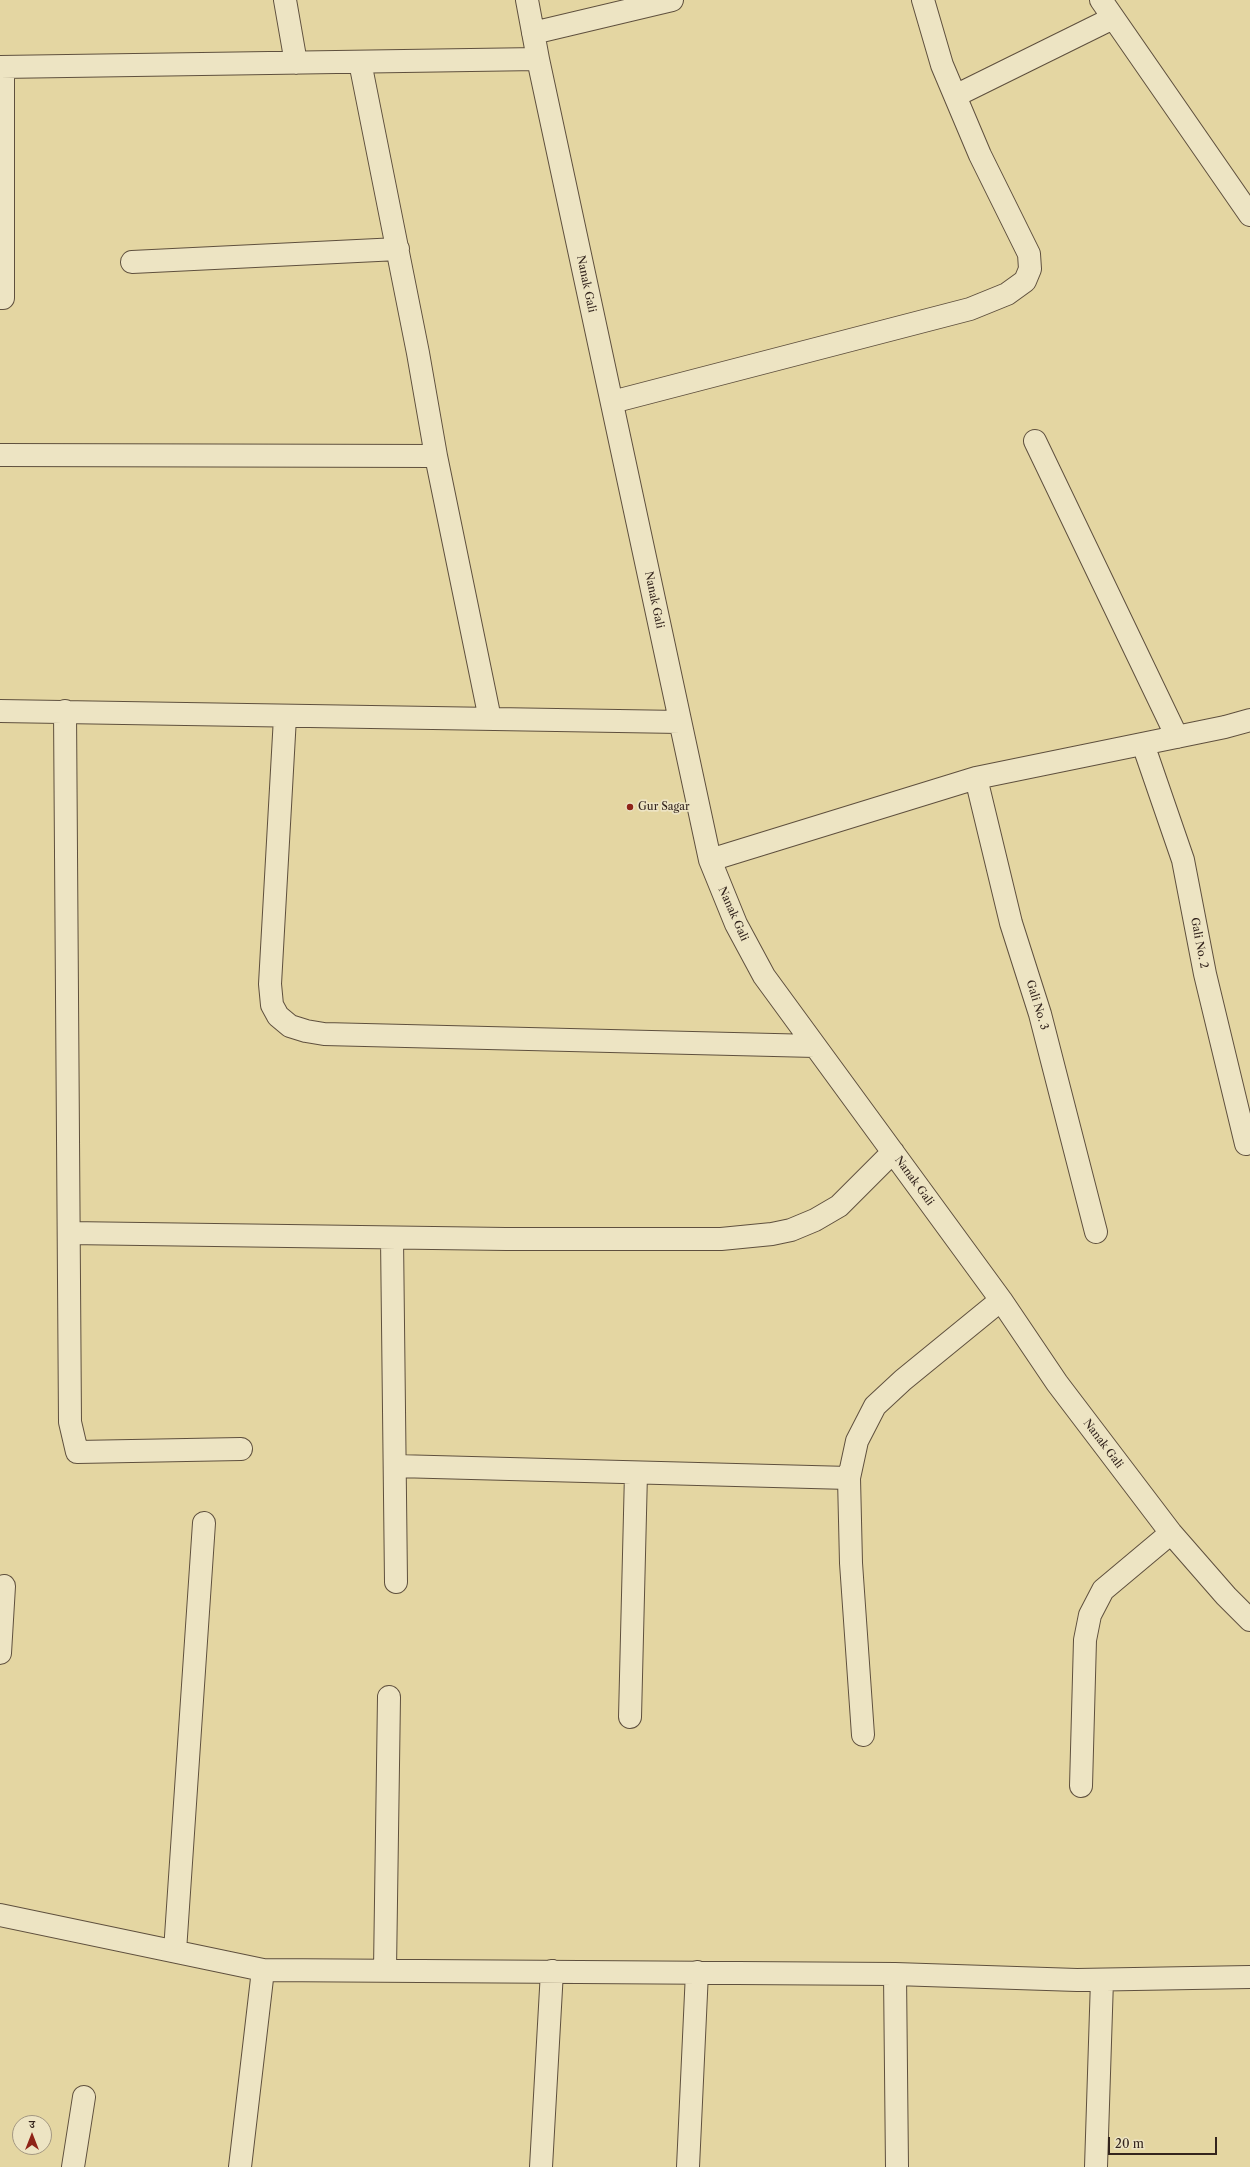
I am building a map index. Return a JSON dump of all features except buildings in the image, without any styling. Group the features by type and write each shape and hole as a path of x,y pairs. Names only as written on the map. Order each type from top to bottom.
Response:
{"street":[{"path":"285,0 296,63"},
{"name":"Nanak Gali","path":"527,0 538,59 710,860 736,924 764,976 1001,1300 1057,1383 1171,1532 1226,1596 1250,1620"},
{"path":"533,33 672,0"},
{"path":"612,402 970,308 1007,294 1025,281 1030,269 1029,254 980,155 942,65 923,0"},
{"path":"1101,0 1250,215"},
{"path":"955,96 1113,18"},
{"path":"0,298 3,298 2,67 538,59"},
{"path":"360,62 398,249 436,456 490,719"},
{"path":"132,262 398,249"},
{"path":"1035,441 1177,737"},
{"path":"0,454 436,456"},
{"path":"0,711 64,711 284,717 680,722"},
{"path":"64,711 70,1422 76,1452 241,1449"},
{"path":"284,717 270,984 272,1005 278,1016 290,1026 306,1031 324,1034 815,1046"},
{"path":"710,860 976,778 1225,727 1250,720"},
{"name":"Gali No. 2","path":"1143,744 1183,860 1205,974 1246,1144"},
{"name":"Gali No. 3","path":"976,778 1011,923 1040,1014 1096,1232"},
{"path":"69,1233 392,1238 721,1239 772,1234 791,1230 816,1220 839,1206 893,1152"},
{"path":"392,1238 396,1466 396,1582"},
{"path":"863,1735 851,1563 849,1478 856,1441 875,1406 903,1380 1001,1300"},
{"path":"396,1466 849,1478"},
{"path":"630,1717 636,1473"},
{"path":"175,1951 204,1524"},
{"path":"1081,1786 1085,1640 1090,1615 1103,1590 1171,1532"},
{"path":"0,1654 4,1586"},
{"path":"385,1969 388,1697"},
{"path":"0,1915 263,1970 385,1969 895,1974 1102,1980 1250,1977"},
{"path":"240,2167 263,1970"},
{"path":"541,2167 552,1971"},
{"path":"688,2167 697,1972"},
{"path":"895,1974 897,2167"},
{"path":"1096,2167 1102,1980"},
{"path":"73,2167 84,2097"}],"place":[{"name":"Gur Sagar","path":"630,807"}]}
